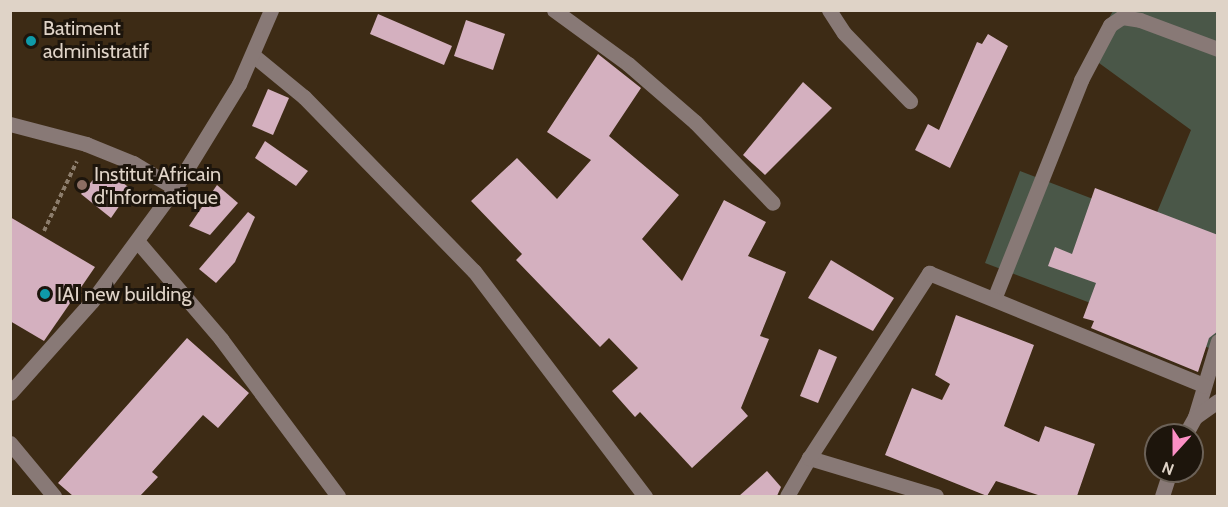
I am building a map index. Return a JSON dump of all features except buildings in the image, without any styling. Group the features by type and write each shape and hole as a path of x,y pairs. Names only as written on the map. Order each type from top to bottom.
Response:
{"street":[{"path":"10,393 138,242 175,188 254,56 272,10"},
{"path":"554,10 628,64 695,122 773,203"},
{"path":"829,10 844,33 910,101"},
{"path":"994,299 1081,80 1110,25 1122,17 1140,20 1218,49"},
{"path":"254,56 304,97 474,271 645,496"},
{"path":"11,125 86,144 133,163 175,188"},
{"path":"138,242 220,339 338,496"},
{"path":"787,496 809,458 929,273 1204,386"},
{"path":"1192,423 1218,341"},
{"path":"1195,417 1218,401"},
{"path":"10,443 54,496"},
{"path":"809,458 936,496"}],"path":[{"path":"44,231 86,144"}],"green space":[{"path":"1113,11 1217,11 1217,351 985,263 1020,171 1153,222 1191,130 1088,55"}],"place":[{"name":"Batiment administratif","path":"31,41"},
{"name":"Institut Africain d'Informatique","path":"82,185"},
{"name":"IAI new building","path":"45,294"}]}
